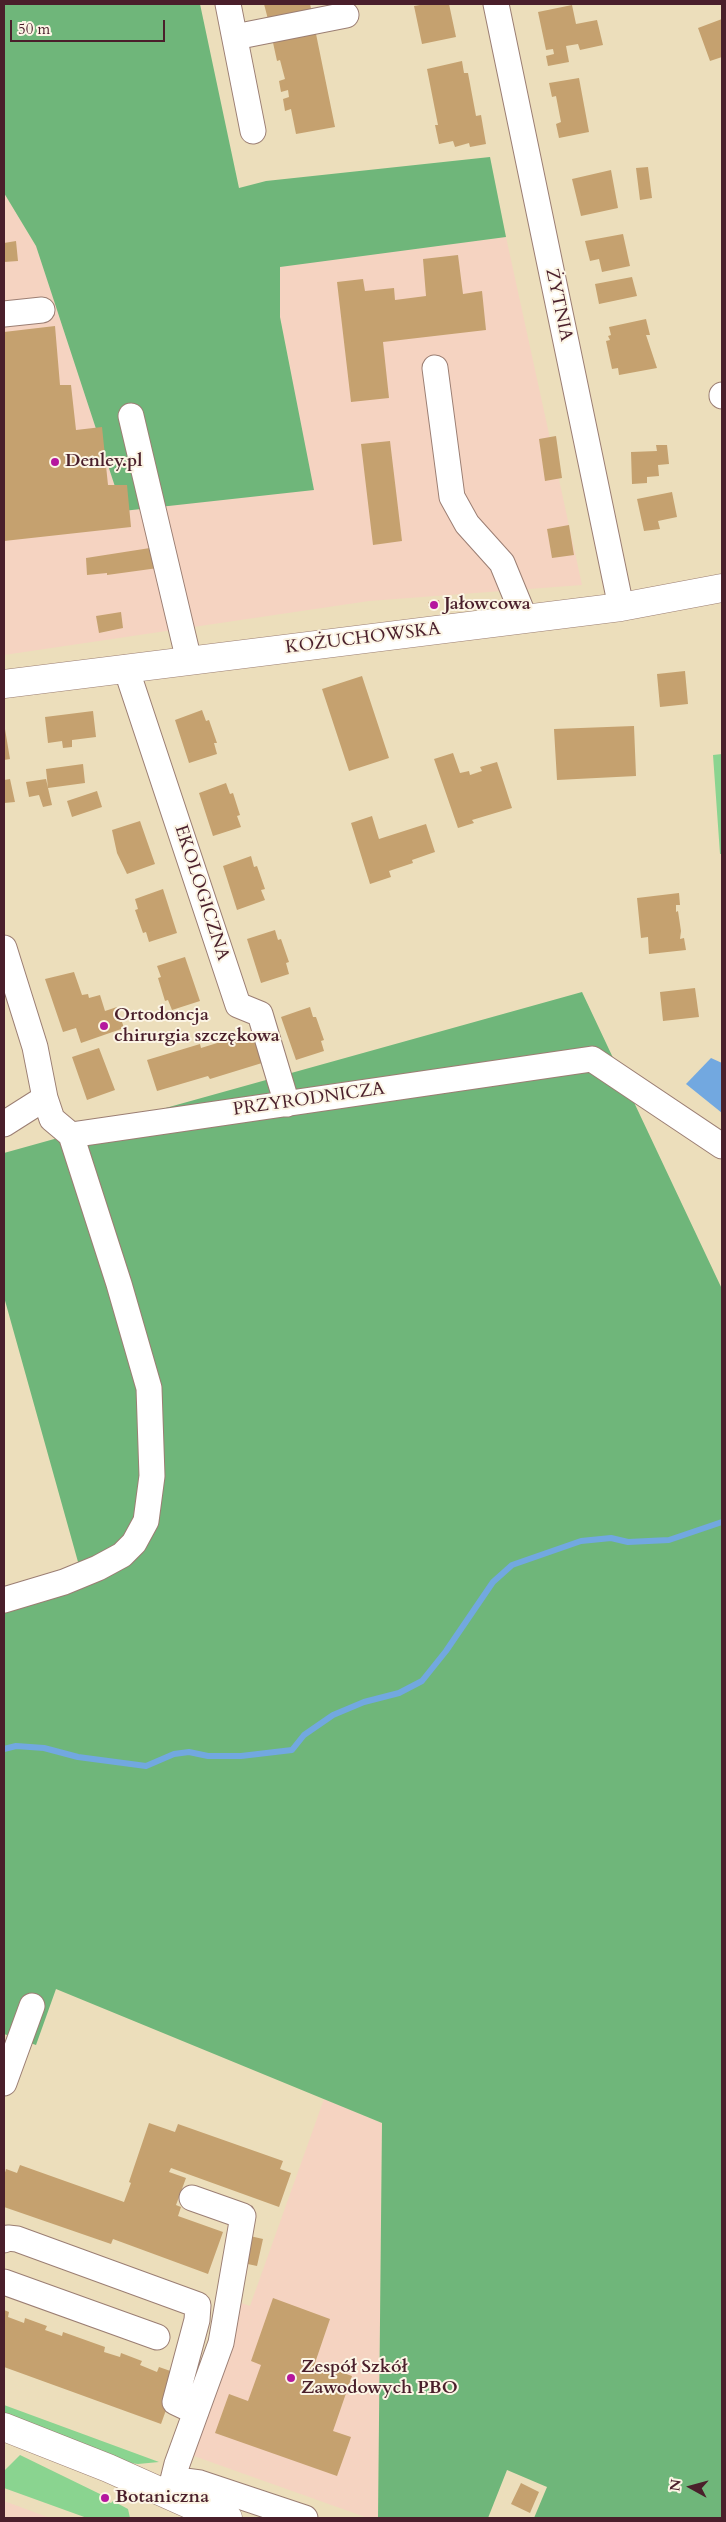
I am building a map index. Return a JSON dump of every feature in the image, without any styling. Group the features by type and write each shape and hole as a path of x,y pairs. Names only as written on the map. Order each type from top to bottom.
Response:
{"main road":[{"name":"KOŻUCHOWSKA","path":"4,684 621,607 722,588"},
{"path":"4,2427 108,2468 168,2488 190,2512 228,2518"}],"street":[{"name":"ŻYTNIA","path":"496,4 621,607"},
{"path":"253,131 232,21 346,15"},
{"path":"4,314 42,310"},
{"path":"435,368 452,497 467,524 502,564 525,619"},
{"path":"131,416 189,661"},
{"name":"EKOLOGICZNA","path":"126,668 238,1005 260,1014 287,1104"},
{"path":"4,948 8,978 35,1047 45,1098 52,1119 70,1136 120,1284 149,1388 152,1476 146,1521 134,1542 122,1554 98,1568 64,1582 4,1600"},
{"name":"PRZYRODNICZA","path":"70,1136 592,1059 722,1146"},
{"path":"4,1124 45,1098"},
{"path":"4,2083 32,2006"},
{"path":"168,2488 221,2343 243,2216 192,2198"},
{"path":"4,2240 17,2239 198,2305 197,2320 174,2402 196,2412"},
{"path":"4,2282 157,2337"},
{"path":"168,2488 185,2481 200,2483 305,2518"}],"shaded area":[{"path":"4,193 36,246 291,370 280,317 279,266 506,237 582,585 369,601 4,655"},
{"name":"Zespół Szkół Zawodowych PBO","path":"324,2099 382,2123 378,2518 368,2518 177,2450 232,2300 250,2306"},
{"path":"4,2501 50,2518 4,2518"}],"green space":[{"path":"4,4 200,4 239,188 266,181 490,157 506,237 280,267 280,317 314,490 123,511 36,246 4,193"},
{"path":"722,754 722,854 720,854 713,755"},
{"path":"582,992 722,1289 722,2518 534,2518 547,2487 507,2470 488,2518 378,2518 382,2123 56,1989 36,2045 4,2034 4,1611 85,1587 4,1297 4,1153"},
{"path":"4,2405 159,2462 130,2463 4,2417"},
{"path":"20,2455 102,2495 101,2498 111,2503 113,2501 128,2509 130,2518 87,2518 4,2488 4,2471"}],"water":[{"path":"711,1058 722,1063 722,1113 686,1084"}],"building":[{"path":"264,4 310,4 313,17 270,27"},
{"path":"449,4 456,37 422,44 414,6"},
{"path":"572,5 576,24 597,20 603,45 580,50 578,44 566,46 569,62 548,66 546,56 554,54 553,49 546,50 538,12"},
{"path":"722,19 722,57 710,61 698,28"},
{"path":"315,29 335,127 296,134 291,109 285,111 283,99 289,97 288,90 281,92 279,81 285,79 280,60 277,61 272,38"},
{"path":"462,61 464,73 468,73 476,116 481,115 486,144 470,147 469,143 455,147 453,141 439,144 435,125 438,125 427,69"},
{"path":"579,78 589,132 559,138 556,124 561,122 556,96 552,97 549,83"},
{"path":"648,167 652,198 640,200 636,168"},
{"path":"611,170 618,208 581,216 572,179"},
{"path":"623,234 630,266 602,272 599,259 590,261 585,241"},
{"path":"16,241 18,261 4,262 4,243"},
{"path":"458,255 463,294 482,291 486,330 383,342 389,398 351,402 337,282 363,279 365,291 394,288 395,300 426,296 423,259"},
{"path":"632,277 637,296 599,304 595,284"},
{"path":"646,319 650,335 646,335 657,368 619,375 618,368 612,369 606,341 610,340 608,336 611,335 609,327"},
{"path":"55,326 60,385 71,385 76,430 102,427 108,485 127,485 131,527 4,541 4,332"},
{"path":"556,436 562,478 545,481 539,439"},
{"path":"390,441 402,541 373,545 361,444"},
{"path":"656,445 667,445 669,464 658,465 659,476 647,477 647,483 632,484 631,452 657,451"},
{"path":"672,492 677,517 658,521 660,529 644,531 637,499"},
{"path":"569,525 574,555 552,558 547,529"},
{"path":"150,548 158,568 107,575 107,573 87,575 86,558"},
{"path":"439,600 440,606 428,607 428,602"},
{"path":"121,612 123,628 99,633 96,616"},
{"path":"685,671 688,704 660,707 657,674"},
{"path":"362,676 389,758 349,771 322,689"},
{"path":"202,710 206,721 209,720 217,743 214,743 217,754 189,763 175,720"},
{"path":"93,711 96,737 72,740 72,747 63,748 62,741 48,743 45,717"},
{"path":"4,723 10,759 4,760"},
{"path":"634,726 636,776 557,780 554,729"},
{"path":"453,753 460,773 469,771 470,775 482,771 480,767 497,762 512,808 472,820 474,823 458,828 434,759"},
{"path":"83,764 85,783 48,788 46,769"},
{"path":"10,779 15,802 4,803 4,780"},
{"path":"46,779 52,805 43,807 39,795 29,797 26,782"},
{"path":"226,783 230,794 233,793 240,815 237,816 241,827 213,836 199,793"},
{"path":"97,791 102,807 72,817 67,801"},
{"path":"372,816 379,839 426,824 435,852 412,860 413,863 389,871 391,877 370,884 351,823"},
{"path":"140,821 155,864 127,874 117,853 112,830"},
{"path":"251,856 254,867 257,866 265,889 261,890 265,900 237,910 223,866"},
{"path":"163,889 177,933 149,942 146,932 143,933 135,910 138,909 135,899"},
{"path":"679,893 680,905 676,905 676,912 678,911 681,931 680,939 684,938 686,950 649,954 648,937 641,938 637,898"},
{"path":"275,930 278,940 281,939 289,962 286,963 289,974 261,983 247,939"},
{"path":"185,957 200,1001 172,1010 168,1000 165,1001 158,978 161,977 157,966"},
{"path":"74,972 82,995 88,994 89,998 100,995 105,1011 117,1007 124,1028 81,1043 76,1028 63,1032 45,979"},
{"path":"695,988 699,1017 663,1021 660,992"},
{"path":"310,1007 313,1017 316,1017 324,1040 321,1041 324,1051 296,1060 281,1017"},
{"path":"253,1032 262,1063 210,1079 208,1076 157,1091 147,1060 200,1044 201,1048"},
{"path":"99,1048 115,1090 87,1100 72,1057"},
{"path":"149,2123 175,2132 178,2124 283,2161 280,2169 291,2173 279,2207 171,2168 169,2172 186,2178 176,2205 181,2207 178,2216 223,2232 208,2274 113,2239 111,2244 4,2207 4,2176 6,2169 17,2173 20,2165 124,2202"},
{"path":"250,2236 263,2239 257,2266 243,2263"},
{"path":"273,2298 330,2319 315,2363 352,2376 333,2431 351,2437 337,2476 215,2433 229,2394 248,2401 261,2365 251,2361"},
{"path":"4,2310 9,2312 8,2317 24,2323 25,2318 47,2326 45,2330 62,2336 63,2332 105,2347 104,2352 120,2357 121,2353 142,2361 140,2365 157,2372 159,2367 179,2374 161,2424 4,2367"},
{"path":"521,2483 539,2492 530,2513 511,2504"}],"waterway":[{"path":"4,1749 16,1746 44,1748 78,1757 146,1766 174,1754 189,1752 208,1756 241,1756 292,1750 304,1735 333,1715 364,1702 399,1693 422,1681 446,1651 493,1582 512,1565 581,1541 611,1538 628,1542 669,1540 722,1522"}],"place":[{"name":"Denley.pl","path":"55,462"},
{"name":"Jałowcowa","path":"434,605"},
{"name":"Ortodoncja chirurgia szczękowa","path":"104,1026"},
{"name":"Zespół Szkół Zawodowych PBO","path":"291,2378"},
{"name":"Botaniczna","path":"105,2498"}]}
